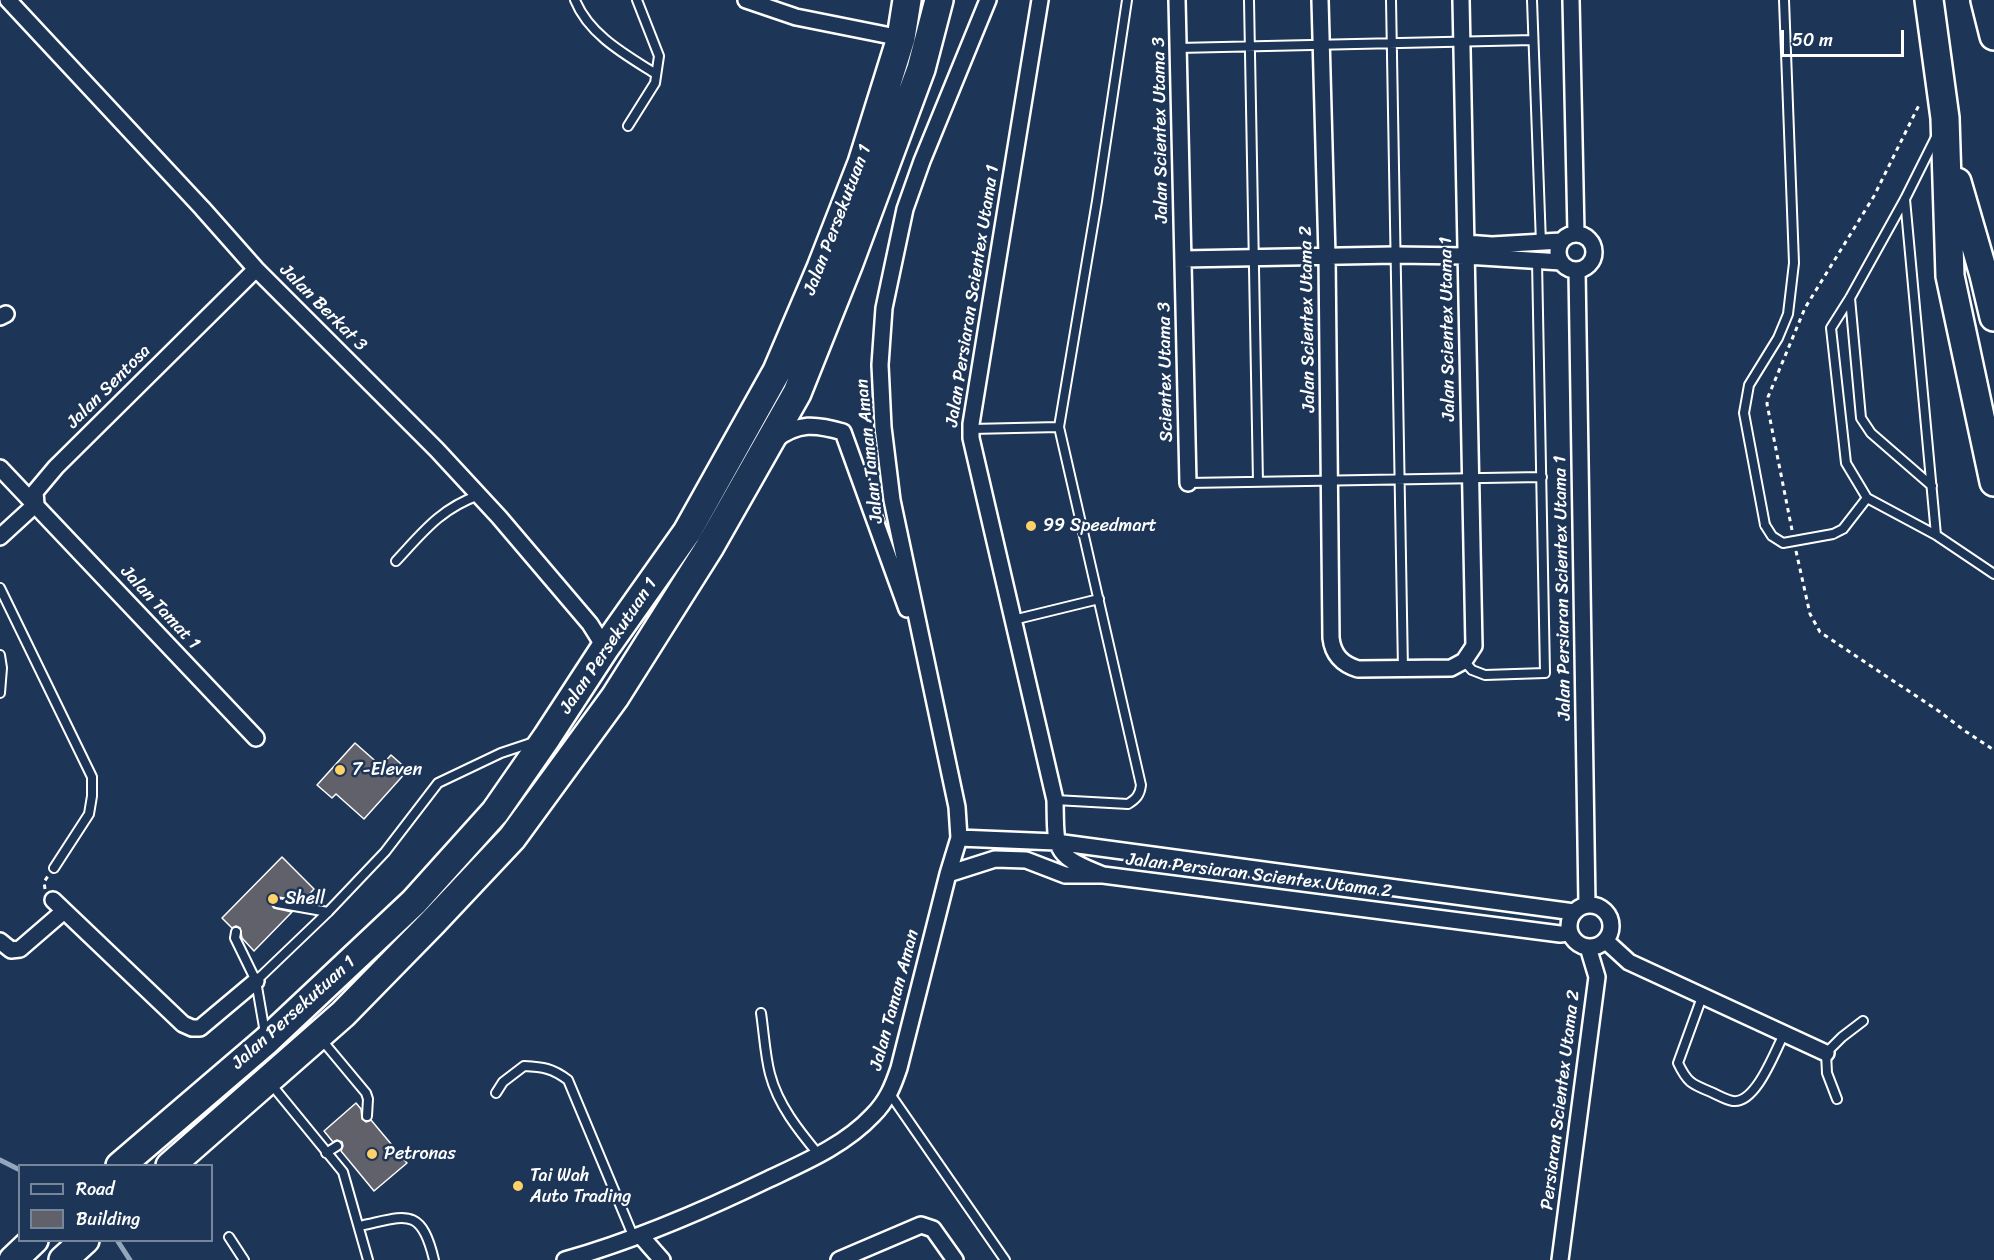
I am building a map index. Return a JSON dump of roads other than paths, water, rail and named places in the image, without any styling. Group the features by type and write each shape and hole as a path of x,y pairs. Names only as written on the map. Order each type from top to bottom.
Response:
{"highway":[{"name":"Jalan Persekutuan 1","path":"122,1164 266,1041 414,902 495,812 605,648 687,532 777,371 821,268 862,163 901,38 907,0"},
{"name":"Jalan Persekutuan 1","path":"172,1164 343,1014 433,922 512,838 615,697 709,548 763,449 797,393 849,263 921,69 939,0"},
{"path":"1929,0 1946,118 1950,276 1994,482"},
{"path":"1985,0 1994,36"},
{"path":"1947,146 1994,317"},
{"path":"13,1260 32,1242"},
{"path":"63,1260 83,1242"}],"street":[{"name":"Jalan Berkat 3","path":"8,0 202,207 256,269 377,389 479,495 590,624 605,648"},
{"path":"746,0 796,17 901,38"},
{"name":"Jalan Taman Aman","path":"566,1260 617,1253 637,1237 717,1204 819,1155 873,1116 890,1094 911,1027 958,838 957,807 892,500 880,365 884,308 905,209 922,161 988,0"},
{"name":"Jalan Persiaran Scientex Utama 1","path":"1040,0 970,438 1054,800 1056,842"},
{"name":"Jalan Scientex Utama 3","path":"1177,0 1183,259"},
{"name":"Jalan Scientex Utama 2","path":"1320,0 1327,256 1332,649 1347,666 1358,669 1403,669"},
{"name":"Jalan Scientex Utama 1","path":"1461,0 1474,646 1466,658"},
{"path":"1571,0 1576,233"},
{"path":"1183,259 1395,255 1492,245 1561,241 1570,234 1576,233 1587,237 1594,248 1592,260 1588,265 1576,270 1571,269 1562,262 1558,252 1561,241"},
{"path":"1466,249 1537,261 1562,262"},
{"name":"Scientex Utama 3","path":"1183,259 1188,483"},
{"name":"Jalan Sentosa","path":"0,537 36,504 35,492 56,467 256,269"},
{"name":"Jalan Persiaran Scientex Utama 1","path":"1576,270 1581,909"},
{"name":"Jalan Taman Aman","path":"763,449 786,432 799,427 822,426 843,432 925,660"},
{"name":"Jalan Tamat 1","path":"0,468 256,738"},
{"path":"1403,669 1451,668 1466,658"},
{"name":"Jalan Persiaran Scientex Utama 2","path":"958,838 1056,842 1581,909"},
{"path":"1056,842 1074,864 1103,875"},
{"name":"Jalan Persiaran Scientex Utama 2","path":"948,874 995,859 1026,860 1065,874 1103,875 1560,934 1570,933"},
{"path":"0,941 11,950 20,949 30,942 58,905 183,1024 192,1028 200,1028 256,981"},
{"path":"1599,907 1608,914 1611,930 1606,941 1596,947 1578,944 1570,933 1570,920 1581,909 1599,907"},
{"path":"1606,941 1629,962 1826,1053"},
{"name":"Persiaran Scientex Utama 2","path":"1560,1260 1597,977 1588,947"},
{"path":"839,1260 921,1225 933,1229 955,1260"},
{"path":"637,1237 662,1260"}],"lane":[{"path":"575,0 589,23 615,48 657,74"},
{"path":"628,126 655,83 659,56 638,0"},
{"path":"1054,800 1128,804 1140,793 1141,785 1059,427 1097,201 1127,0"},
{"path":"1249,0 1258,482"},
{"path":"1390,0 1403,669"},
{"path":"1532,0 1541,243"},
{"path":"1784,0 1794,263 1788,314 1778,338 1749,385 1744,413 1765,525 1772,537 1783,543 1833,534 1843,529 1867,498"},
{"path":"1178,48 1533,40"},
{"path":"1946,118 1905,199 1831,328 1846,463 1867,498 1936,535 1994,574"},
{"path":"1905,199 1936,535"},
{"path":"1466,658 1472,670 1485,675 1545,673 1537,261"},
{"path":"1850,298 1862,418 1871,433 1932,486"},
{"path":"971,429 1059,427"},
{"path":"1188,483 1542,477"},
{"path":"396,561 440,514 459,502 479,495"},
{"path":"0,588 92,777 89,814 54,868"},
{"path":"1013,620 1099,599"},
{"path":"0,609 5,601"},
{"path":"0,655 3,668 0,693"},
{"path":"256,981 328,912 385,852 438,783 501,753 547,737"},
{"path":"277,903 328,912"},
{"path":"236,932 235,938 256,981 266,1041"},
{"path":"1702,997 1678,1063 1685,1079 1694,1085 1733,1101 1745,1099 1756,1089 1784,1034"},
{"path":"760,1013 771,1075 783,1105 798,1130 819,1155"},
{"path":"1837,1099 1827,1073 1826,1053 1842,1036 1863,1021"},
{"path":"318,1035 366,1093 368,1116"},
{"path":"496,1093 503,1082 524,1066 556,1070 568,1080 637,1237"},
{"path":"268,1081 343,1172 368,1260"},
{"path":"890,1094 1005,1260"},
{"path":"326,1153 337,1146"},
{"path":"359,1226 404,1218 412,1219 418,1222 424,1233 434,1260"},
{"path":"229,1237 244,1260"}],"waterway":[{"path":"0,1160 18,1169"},
{"path":"118,1242 130,1260"}],"place":[{"name":"99 Speedmart","path":"1031,526"},
{"name":"7-Eleven","path":"340,770"},
{"name":"Shell","path":"273,899"},
{"name":"Petronas","path":"372,1154"},
{"name":"Tai Wah Auto Trading","path":"518,1186"}]}
